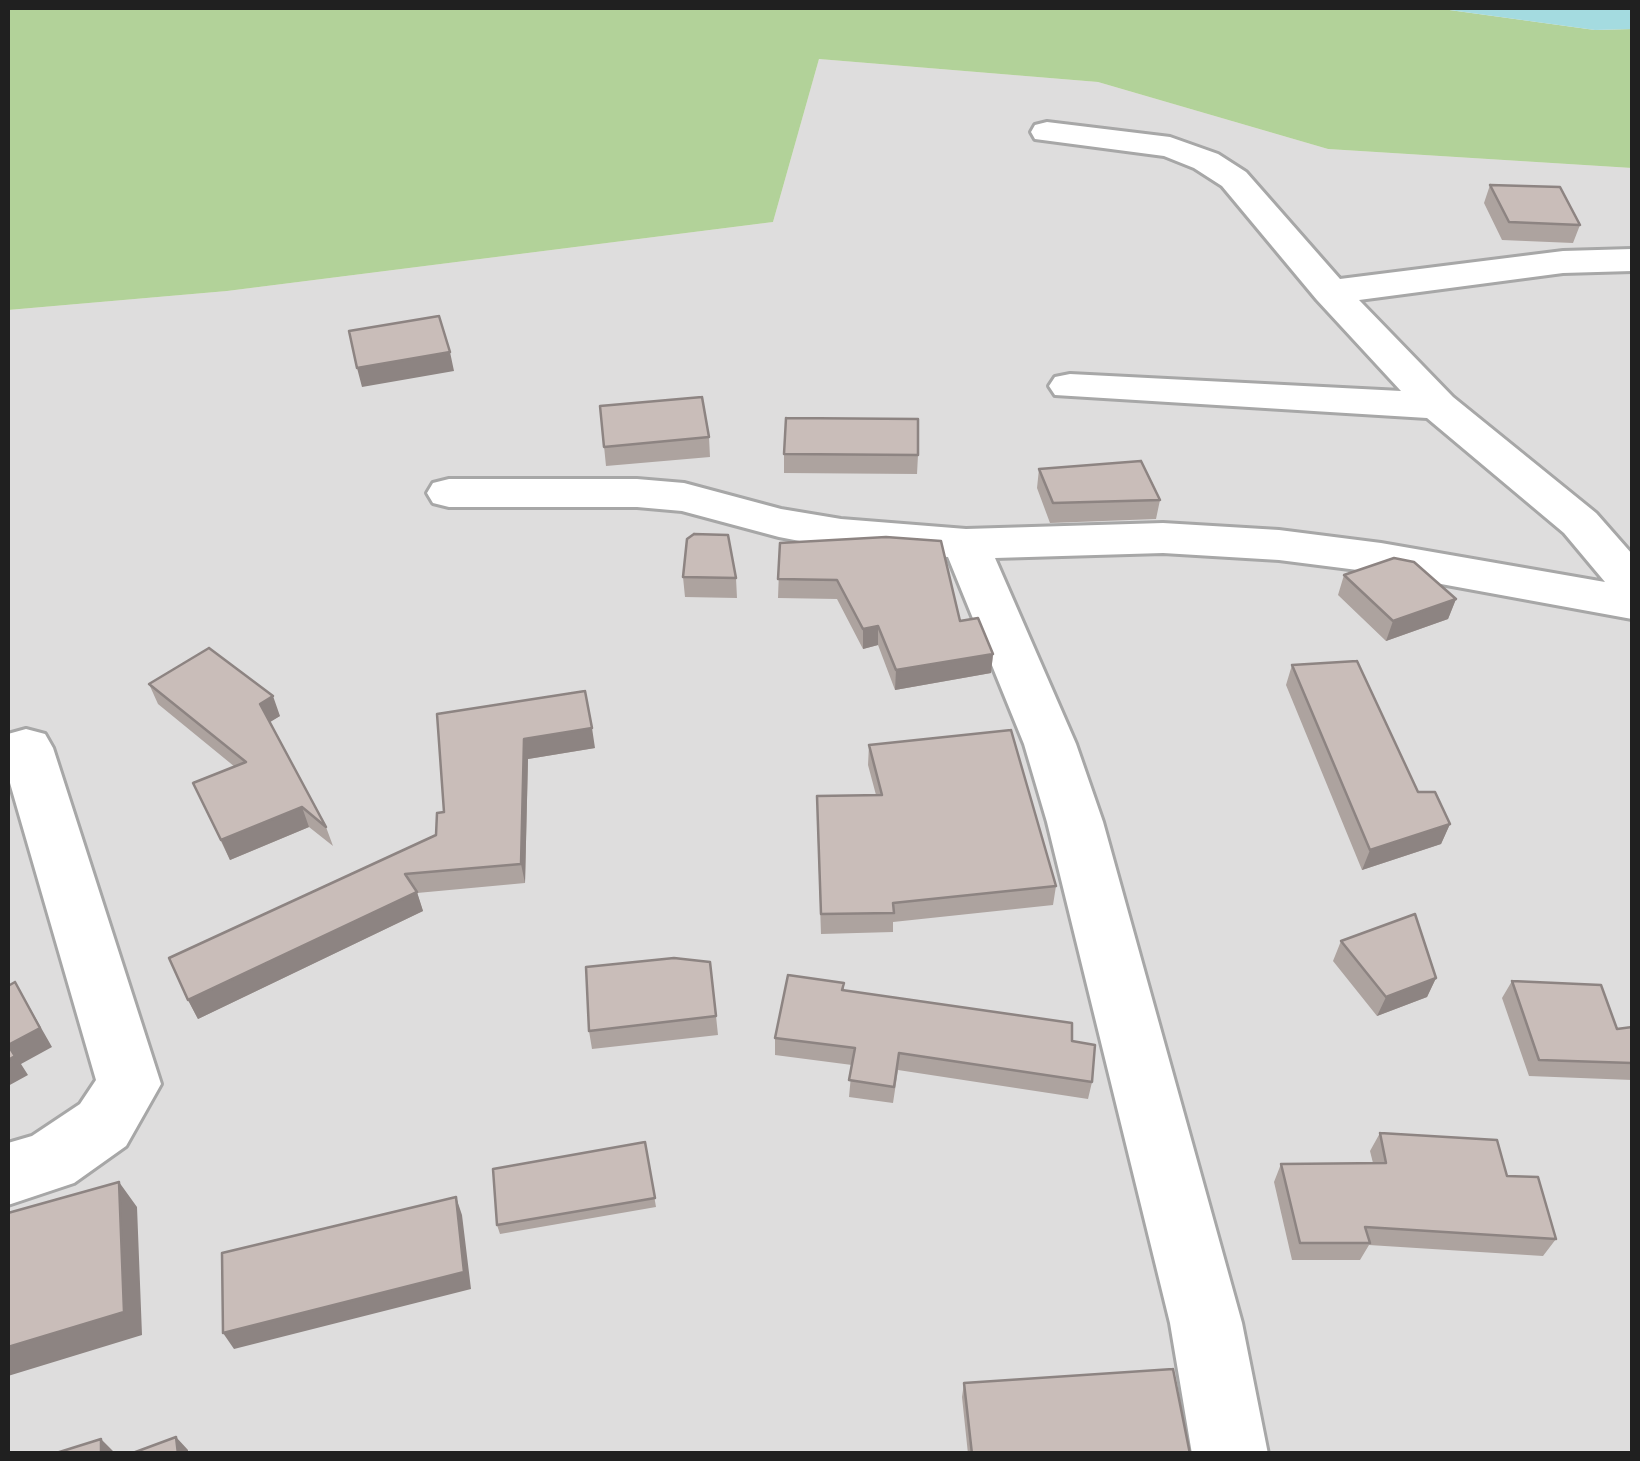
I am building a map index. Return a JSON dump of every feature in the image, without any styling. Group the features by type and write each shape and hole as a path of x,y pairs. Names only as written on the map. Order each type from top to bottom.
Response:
{"street":[{"path":"1046,132 1170,147 1206,161 1234,179 1330,292 1438,406 1580,523 1632,583"},
{"path":"1330,292 1563,262 1632,260"},
{"path":"1070,386 1438,406"},
{"path":"450,493 637,492 684,498 778,523 841,534 966,544 1164,538 1279,545 1380,558 1632,603"},
{"path":"1580,523 1632,519"},
{"path":"966,544 1043,728 1074,822 1206,1323 1230,1454"},
{"path":"8,1174 50,1161 103,1125 129,1084 26,748"}],"shaded area":[{"path":"819,59 1098,82 1328,149 1632,168 1632,1453 8,1454 8,310 227,291 773,222"}],"green space":[{"path":"8,8 1435,8 1595,30 1632,29 1632,168 1328,149 1098,82 819,59 773,222 227,291 8,310"}],"water":[{"path":"1435,8 1632,8 1632,29 1595,30"}],"building":[{"path":"1490,185 1560,187 1580,225 1509,222"},
{"path":"439,316 450,352 357,368 349,331"},
{"path":"702,397 709,437 604,447 600,406"},
{"path":"786,418 918,419 918,455 784,454"},
{"path":"1141,461 1160,500 1053,503 1039,469"},
{"path":"694,534 728,535 736,578 683,577 687,539"},
{"path":"886,537 941,541 960,621 978,618 993,654 896,670 878,626 863,629 837,580 778,579 780,543"},
{"path":"1394,558 1414,562 1456,599 1393,621 1344,575"},
{"path":"209,648 273,696 260,704 326,827 302,807 221,840 193,783 246,762 149,684"},
{"path":"1357,661 1418,792 1435,792 1450,824 1370,850 1292,665"},
{"path":"585,691 592,728 524,739 521,864 405,874 417,892 188,1000 169,958 436,835 437,813 444,812 437,714"},
{"path":"1011,730 1056,886 893,903 894,913 821,914 817,796 882,795 869,745"},
{"path":"1415,914 1436,978 1386,997 1341,941"},
{"path":"674,958 710,962 716,1016 589,1031 586,967"},
{"path":"788,975 844,983 842,990 1072,1023 1072,1041 1095,1045 1092,1082 899,1053 894,1087 849,1080 855,1048 775,1038"},
{"path":"1512,981 1601,985 1617,1029 1632,1027 1632,1063 1539,1060"},
{"path":"15,982 40,1028 8,1045 8,986"},
{"path":"1380,1133 1497,1140 1507,1176 1538,1177 1556,1239 1365,1227 1370,1243 1300,1243 1281,1164 1386,1163"},
{"path":"645,1142 655,1198 497,1225 493,1169"},
{"path":"119,1182 124,1312 8,1347 8,1213"},
{"path":"456,1197 464,1272 223,1333 222,1253"},
{"path":"1173,1369 1190,1454 972,1454 964,1383"},
{"path":"176,1437 178,1454 130,1454"},
{"path":"101,1439 101,1454 53,1454"}]}
